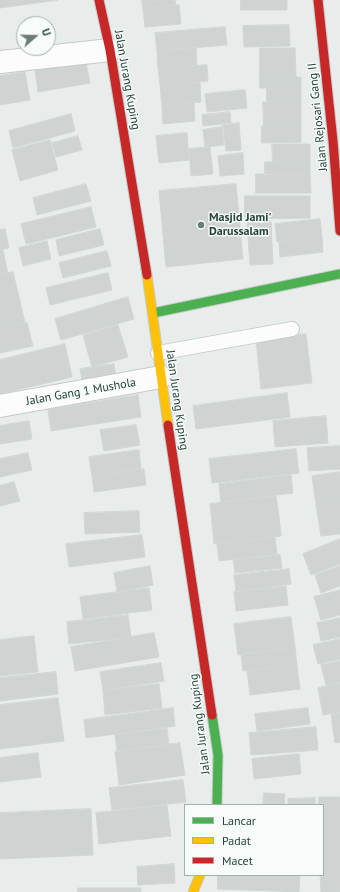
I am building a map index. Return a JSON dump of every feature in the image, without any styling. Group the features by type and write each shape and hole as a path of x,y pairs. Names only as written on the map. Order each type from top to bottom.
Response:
{"street":[{"name":"Jalan Jurang Kuping","path":"99,0 110,50 153,313 161,377 218,755 217,804"},
{"name":"Jalan Rejosari Gang II","path":"318,0 333,141 340,231"},
{"path":"0,62 110,50"},
{"path":"153,313 340,274"},
{"name":"Jalan Gang 1 Mushola","path":"0,406 161,377"},
{"path":"193,892 200,876"}],"lane":[{"path":"158,353 292,329"}],"building":[{"path":"0,0 58,0 0,8"},
{"path":"142,0 175,0 176,5 143,9"},
{"path":"241,0 287,0 287,10 241,10"},
{"path":"179,5 181,24 145,27 143,9"},
{"path":"289,25 290,46 244,47 243,26"},
{"path":"225,27 227,45 157,51 155,33"},
{"path":"196,47 197,66 158,69 157,51"},
{"path":"260,48 295,48 296,77 260,77"},
{"path":"86,62 90,83 38,92 35,70"},
{"path":"207,65 208,81 160,85 158,69"},
{"path":"25,72 30,100 0,105 0,76"},
{"path":"260,77 301,77 301,88 260,88"},
{"path":"200,82 201,102 162,106 160,85"},
{"path":"267,88 301,88 301,102 267,102"},
{"path":"245,90 247,108 207,112 205,94"},
{"path":"263,102 301,102 301,126 264,126"},
{"path":"194,103 195,121 163,124 162,106"},
{"path":"230,112 231,123 203,126 202,115"},
{"path":"71,114 75,131 13,148 9,131"},
{"path":"239,123 241,150 226,151 223,125"},
{"path":"262,126 301,126 301,142 262,143"},
{"path":"222,127 224,145 205,147 203,130"},
{"path":"187,133 189,160 159,163 156,136"},
{"path":"78,136 82,150 56,157 52,143"},
{"path":"50,140 58,170 20,181 12,150"},
{"path":"272,144 310,144 310,162 273,162"},
{"path":"210,147 213,174 191,176 189,149"},
{"path":"243,153 244,174 220,176 218,156"},
{"path":"265,162 310,162 310,174 265,175"},
{"path":"256,174 310,174 311,193 256,193"},
{"path":"86,184 91,201 37,215 33,198"},
{"name":"Masjid Jami' Darussalam","path":"236,184 243,259 166,267 159,191"},
{"path":"245,196 310,196 310,218 245,219"},
{"path":"91,207 96,227 26,244 21,224"},
{"path":"320,219 322,237 277,242 275,224"},
{"path":"271,222 273,264 250,265 247,223"},
{"path":"5,229 9,248 0,250 0,230"},
{"path":"100,229 104,245 59,256 56,240"},
{"path":"322,237 323,252 280,257 279,242"},
{"path":"47,241 51,259 23,266 19,248"},
{"path":"0,250 3,250 8,274 0,275"},
{"path":"107,251 111,266 63,278 59,263"},
{"path":"13,272 19,297 0,302 0,275"},
{"path":"108,273 112,290 50,305 46,288"},
{"path":"19,297 25,323 0,329 0,302"},
{"path":"128,297 134,319 61,340 55,319"},
{"path":"27,323 33,346 0,353 0,329"},
{"path":"118,325 128,357 92,367 83,335"},
{"path":"306,334 312,383 261,389 256,340"},
{"path":"65,344 72,377 0,394 0,360"},
{"path":"114,364 117,384 84,390 80,369"},
{"path":"287,393 290,417 196,429 193,406"},
{"path":"138,395 141,417 51,431 48,410"},
{"path":"326,416 328,443 275,447 273,421"},
{"path":"29,421 32,439 0,444 0,426"},
{"path":"136,425 140,445 104,451 100,430"},
{"path":"340,446 340,469 309,471 307,448"},
{"path":"296,449 299,473 212,483 209,459"},
{"path":"139,450 141,469 92,476 89,457"},
{"path":"28,453 32,470 0,477 0,459"},
{"path":"144,469 146,485 94,492 92,476"},
{"path":"340,472 340,502 316,505 312,476"},
{"path":"291,475 293,493 221,502 219,484"},
{"path":"14,482 20,501 0,506 0,486"},
{"path":"276,496 279,516 212,523 210,504"},
{"path":"340,502 340,534 321,536 316,505"},
{"path":"139,511 140,532 85,534 84,513"},
{"path":"279,516 281,536 214,544 212,523"},
{"path":"142,535 145,557 69,567 66,544"},
{"path":"275,537 277,554 219,561 217,544"},
{"path":"340,539 340,564 311,575 303,554"},
{"path":"280,555 282,568 235,573 233,560"},
{"path":"150,566 153,585 117,592 114,573"},
{"path":"340,566 340,586 321,593 315,575"},
{"path":"289,569 291,584 236,591 234,575"},
{"path":"286,586 288,605 236,611 234,592"},
{"path":"149,588 152,610 83,619 80,597"},
{"path":"340,590 340,615 321,620 314,597"},
{"path":"128,615 131,637 69,644 67,622"},
{"path":"291,617 295,647 238,655 234,624"},
{"path":"340,618 340,637 321,641 317,623"},
{"path":"154,633 159,657 75,671 71,647"},
{"path":"34,636 38,672 0,676 0,640"},
{"path":"340,639 340,659 318,664 313,645"},
{"path":"295,647 297,665 243,671 241,654"},
{"path":"340,661 340,682 326,685 321,665"},
{"path":"161,663 164,681 103,690 100,672"},
{"path":"297,665 300,689 250,695 247,671"},
{"path":"56,672 58,694 0,701 0,678"},
{"path":"340,683 340,712 323,715 318,688"},
{"path":"159,684 162,708 105,715 103,690"},
{"path":"58,698 64,741 0,749 0,705"},
{"path":"173,708 175,726 86,738 84,720"},
{"path":"308,708 310,724 257,731 255,714"},
{"path":"340,713 340,742 335,743 331,715"},
{"path":"316,727 318,750 251,755 249,733"},
{"path":"167,728 169,744 117,751 115,735"},
{"path":"180,743 182,757 117,767 115,752"},
{"path":"38,753 41,777 0,782 0,758"},
{"path":"299,754 301,774 254,779 252,759"},
{"path":"182,757 185,775 119,785 117,767"},
{"path":"183,780 186,802 112,810 109,788"},
{"path":"264,793 285,794 284,804 263,804"},
{"path":"319,797 340,797 340,892 321,892 320,876 324,876 324,804 319,804"},
{"path":"315,798 315,804 288,804 288,799"},
{"path":"167,805 171,836 99,844 96,813"},
{"path":"91,809 93,855 0,859 0,813"},
{"path":"174,864 175,883 138,885 137,867"},
{"path":"218,876 300,876 299,892 218,889"},
{"path":"78,888 141,888 141,892 78,892"}],"traffic: fast":[{"path":"153,313 340,274"},
{"path":"212,715 218,755 217,804"}],"traffic: slow":[{"path":"147,275 168,425"},
{"path":"193,892 200,876"}],"traffic: jam":[{"path":"99,0 110,50 147,275"},
{"path":"318,0 333,141 340,231"},
{"path":"168,425 212,715"}],"place":[{"name":"Masjid Jami' Darussalam","path":"201,225"}]}
